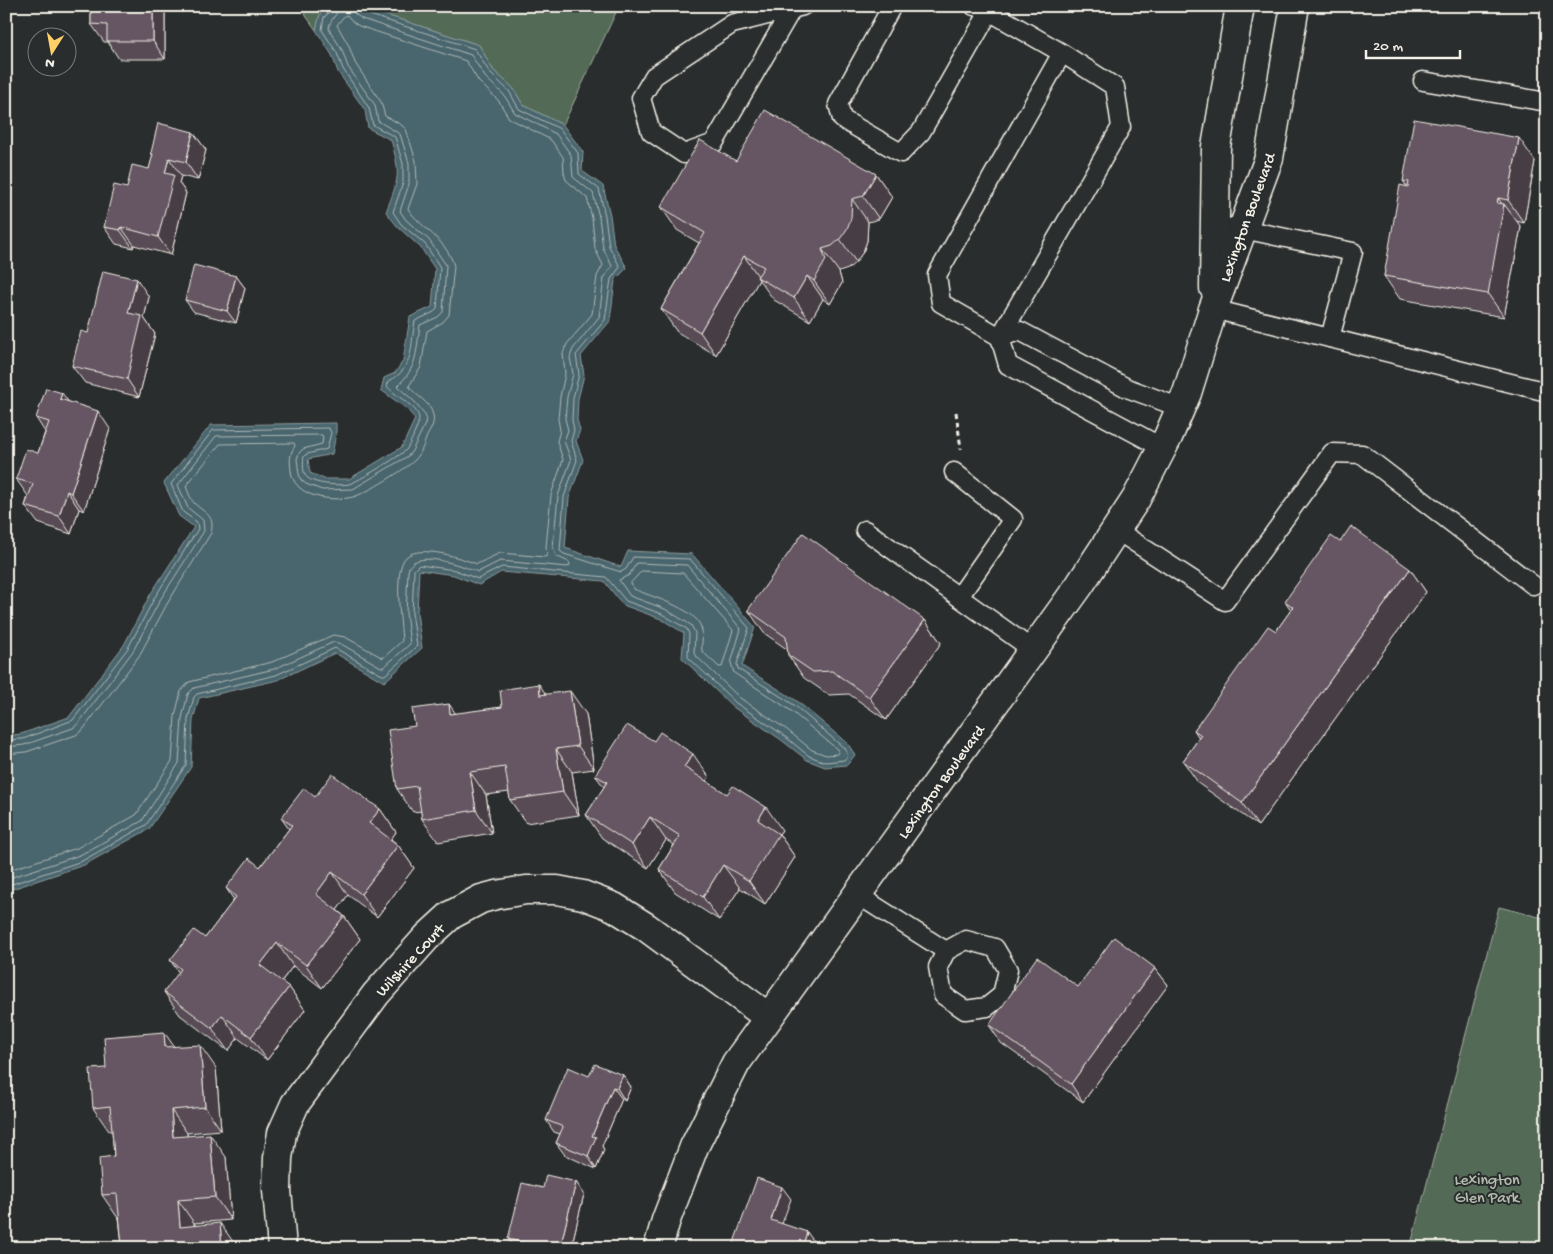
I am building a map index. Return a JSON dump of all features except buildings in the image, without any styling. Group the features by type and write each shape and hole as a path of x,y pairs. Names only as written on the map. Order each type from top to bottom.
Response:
{"street":[{"name":"Lexington Boulevard","path":"1213,309 1216,146 1240,6"},
{"name":"Lexington Boulevard","path":"658,1248 666,1220 694,1147 736,1063 1079,586 1136,499 1181,408 1197,364 1213,309 1269,158 1295,6"},
{"name":"Wilshire Court","path":"282,1248 276,1190 278,1158 282,1133 295,1104 376,994 427,937 451,915 481,899 526,890 557,890 583,895 614,908 646,927 768,1017"}],"lane":[{"path":"892,6 838,104 842,120 901,153 921,132 982,9 1062,53 1115,87 1121,127 1000,337"},
{"path":"797,8 714,143 684,154 651,132 641,98 654,76 732,24 797,8"},
{"path":"1062,53 937,275 941,303 1000,337 1008,365 1162,448"},
{"path":"1422,81 1547,102"},
{"path":"1215,223 1353,252 1330,338"},
{"path":"1213,309 1547,392"},
{"path":"1000,337 1020,331 1127,388 1181,408"},
{"path":"1116,530 1225,601 1332,453 1362,454 1533,585"},
{"path":"954,472 1012,519 959,597"},
{"path":"865,530 1033,650"},
{"path":"858,894 946,951"}],"path":[{"path":"954,472 961,450 956,412"}],"green space":[{"path":"299,6 330,6 320,14 316,30"},
{"path":"358,6 619,6 563,125 523,105 513,88 493,70 479,45"},
{"name":"Lexington Glen Park","path":"1499,907 1547,919 1547,1248 1410,1248"}],"water":[{"path":"330,6 358,6 479,45 493,70 513,88 523,105 563,125 583,152 582,171 603,186 610,215 614,245 627,268 615,280 610,321 581,356 584,375 578,399 577,420 580,430 576,441 583,460 569,498 565,548 621,567 628,551 692,554 755,627 742,666 797,701 848,744 855,755 847,765 825,767 807,760 733,707 682,658 684,633 661,619 623,605 604,581 501,572 479,585 454,575 419,570 417,613 422,648 384,682 335,653 278,680 199,698 193,720 191,767 149,829 84,865 6,891 6,736 21,734 69,717 124,645 150,595 194,527 179,516 164,483 211,425 336,423 332,454 308,459 310,473 324,479 349,479 402,447 415,419 407,409 381,390 384,378 395,373 403,361 410,317 432,307 435,269 421,248 398,227 386,212 394,191 397,176 391,140 368,128 365,110 338,72 332,55 316,30 320,14"}]}
